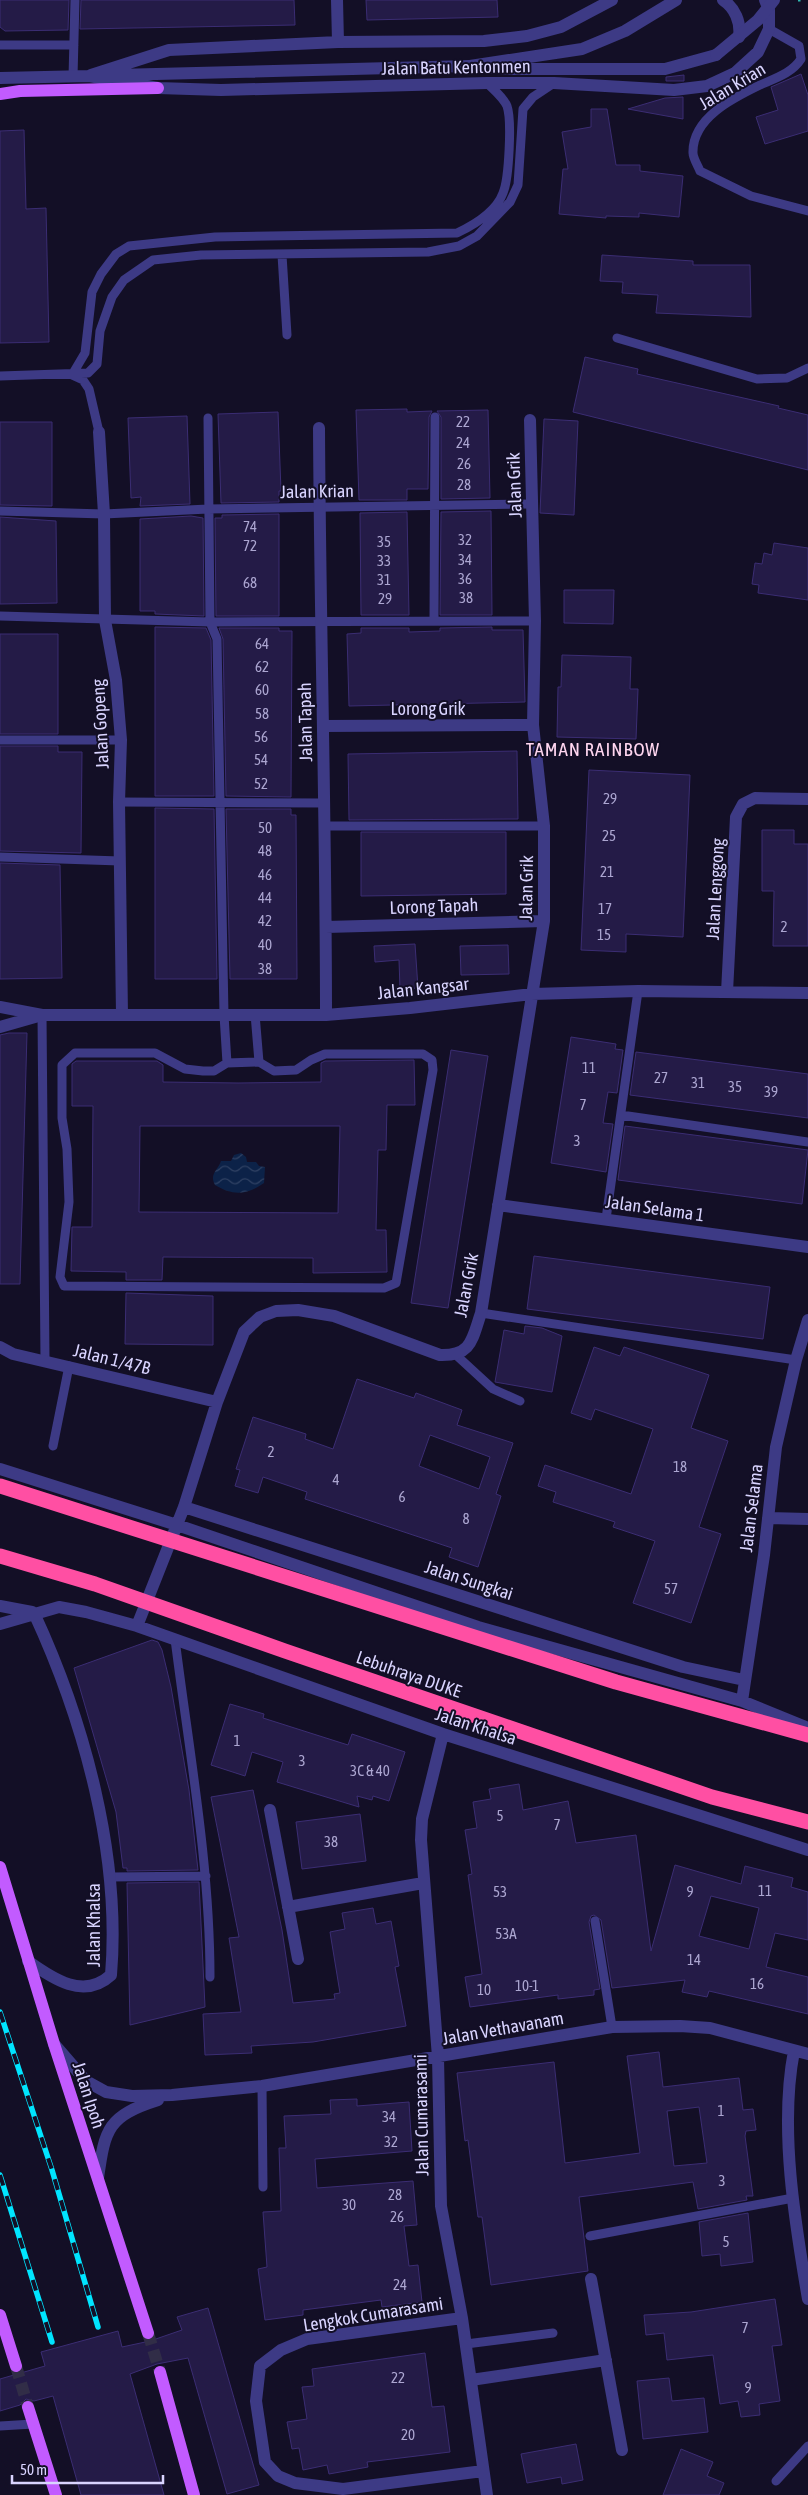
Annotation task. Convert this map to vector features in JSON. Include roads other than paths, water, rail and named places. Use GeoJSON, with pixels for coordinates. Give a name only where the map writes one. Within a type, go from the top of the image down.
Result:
{"type":"FeatureCollection","features":[{"type":"Feature","properties":{"kind":"highway"},"geometry":{"type":"LineString","coordinates":[[0,1486],[616,1682],[808,1735]]}},
{"type":"Feature","properties":{"kind":"highway","name":"Lebuhraya DUKE"},"geometry":{"type":"LineString","coordinates":[[0,1556],[95,1584],[712,1797],[808,1822]]}},
{"type":"Feature","properties":{"kind":"main road"},"geometry":{"type":"LineString","coordinates":[[0,94],[20,91],[158,88]]}},
{"type":"Feature","properties":{"kind":"main road","name":"Jalan Ipoh"},"geometry":{"type":"LineString","coordinates":[[0,1867],[54,2044],[148,2333]]}},
{"type":"Feature","properties":{"kind":"main road"},"geometry":{"type":"LineString","coordinates":[[0,2315],[16,2366]]}},
{"type":"Feature","properties":{"kind":"main road"},"geometry":{"type":"LineString","coordinates":[[160,2372],[194,2495]]}},
{"type":"Feature","properties":{"kind":"main road"},"geometry":{"type":"LineString","coordinates":[[28,2407],[56,2495]]}},
{"type":"Feature","properties":{"kind":"street"},"geometry":{"type":"LineString","coordinates":[[337,0],[338,42]]}},
{"type":"Feature","properties":{"kind":"street"},"geometry":{"type":"LineString","coordinates":[[470,66],[582,49],[625,31],[676,0]]}},
{"type":"Feature","properties":{"kind":"street"},"geometry":{"type":"LineString","coordinates":[[724,0],[732,6],[740,28],[739,37]]}},
{"type":"Feature","properties":{"kind":"street"},"geometry":{"type":"LineString","coordinates":[[765,0],[769,10],[769,28]]}},
{"type":"Feature","properties":{"kind":"street"},"geometry":{"type":"LineString","coordinates":[[89,76],[470,66],[514,69],[665,68],[716,55],[758,20],[774,0]]}},
{"type":"Feature","properties":{"kind":"street","name":"Jalan Batu Kentonmen"},"geometry":{"type":"LineString","coordinates":[[89,76],[169,50],[338,42],[484,41],[527,36],[561,26],[606,2]]}},
{"type":"Feature","properties":{"kind":"street","name":"Jalan Batu Kentonmen"},"geometry":{"type":"LineString","coordinates":[[0,78],[89,76],[158,88],[221,90],[554,83],[660,91],[707,86],[735,73],[758,52],[769,28]]}},
{"type":"Feature","properties":{"kind":"street","name":"Jalan Grik"},"geometry":{"type":"LineString","coordinates":[[460,1353],[471,1343],[481,1313],[544,921],[544,826],[532,725],[535,621],[530,420]]}},
{"type":"Feature","properties":{"kind":"street","name":"Jalan Tapah"},"geometry":{"type":"LineString","coordinates":[[319,428],[326,1015]]}},
{"type":"Feature","properties":{"kind":"street","name":"Jalan Gopeng"},"geometry":{"type":"LineString","coordinates":[[98,432],[104,514],[105,620],[116,680],[121,740],[119,802],[122,1015]]}},
{"type":"Feature","properties":{"kind":"street","name":"Lorong Grik"},"geometry":{"type":"LineString","coordinates":[[323,726],[532,725]]}},
{"type":"Feature","properties":{"kind":"street","name":"Jalan Lenggong"},"geometry":{"type":"LineString","coordinates":[[727,992],[736,817],[743,804],[755,798],[808,799]]}},
{"type":"Feature","properties":{"kind":"street","name":"Lorong Tapah"},"geometry":{"type":"LineString","coordinates":[[326,927],[544,921]]}},
{"type":"Feature","properties":{"kind":"street","name":"Jalan Kangsar"},"geometry":{"type":"LineString","coordinates":[[0,1007],[42,1015],[326,1015],[410,1008],[532,994],[638,992],[808,993]]}},
{"type":"Feature","properties":{"kind":"street","name":"Jalan Kangsar"},"geometry":{"type":"LineString","coordinates":[[0,1027],[42,1015]]}},
{"type":"Feature","properties":{"kind":"street","name":"Jalan Selama 1"},"geometry":{"type":"LineString","coordinates":[[498,1205],[808,1247]]}},
{"type":"Feature","properties":{"kind":"street"},"geometry":{"type":"LineString","coordinates":[[137,1626],[184,1507],[217,1402],[244,1332],[260,1317],[276,1311],[298,1310],[334,1316],[440,1355],[460,1353]]}},
{"type":"Feature","properties":{"kind":"street","name":"Jalan Selama"},"geometry":{"type":"LineString","coordinates":[[742,1702],[776,1447],[796,1360],[808,1320]]}},
{"type":"Feature","properties":{"kind":"street","name":"Jalan 1/47B"},"geometry":{"type":"LineString","coordinates":[[0,1347],[13,1354],[217,1402]]}},
{"type":"Feature","properties":{"kind":"street"},"geometry":{"type":"LineString","coordinates":[[0,1470],[176,1524],[478,1628],[742,1702],[808,1728]]}},
{"type":"Feature","properties":{"kind":"street","name":"Jalan Sungkai"},"geometry":{"type":"LineString","coordinates":[[184,1507],[683,1667],[744,1680]]}},
{"type":"Feature","properties":{"kind":"street"},"geometry":{"type":"LineString","coordinates":[[768,1518],[808,1519]]}},
{"type":"Feature","properties":{"kind":"street","name":"Jalan Khalsa"},"geometry":{"type":"LineString","coordinates":[[0,1606],[34,1612]]}},
{"type":"Feature","properties":{"kind":"street","name":"Jalan Khalsa"},"geometry":{"type":"LineString","coordinates":[[0,1624],[34,1612],[59,1607],[86,1612],[137,1626],[444,1734],[808,1850]]}},
{"type":"Feature","properties":{"kind":"street","name":"Jalan Khalsa"},"geometry":{"type":"LineString","coordinates":[[28,1961],[59,1982],[82,1986],[100,1985],[111,1975],[113,1952],[111,1877],[97,1795],[58,1664],[34,1612]]}},
{"type":"Feature","properties":{"kind":"street","name":"Jalan Cumarasami"},"geometry":{"type":"LineString","coordinates":[[444,1734],[422,1819],[421,1840],[438,2057],[441,2206],[462,2318],[487,2495]]}},
{"type":"Feature","properties":{"kind":"street"},"geometry":{"type":"LineString","coordinates":[[270,1810],[298,1959]]}},
{"type":"Feature","properties":{"kind":"street"},"geometry":{"type":"LineString","coordinates":[[288,1907],[423,1883]]}},
{"type":"Feature","properties":{"kind":"street","name":"Jalan Vethavanam"},"geometry":{"type":"LineString","coordinates":[[172,2096],[262,2086],[612,2027],[680,2026],[710,2028],[808,2054]]}},
{"type":"Feature","properties":{"kind":"street"},"geometry":{"type":"LineString","coordinates":[[54,2044],[86,2081],[106,2092],[132,2096],[172,2096]]}},
{"type":"Feature","properties":{"kind":"street"},"geometry":{"type":"LineString","coordinates":[[794,2051],[788,2098],[793,2198],[808,2299]]}},
{"type":"Feature","properties":{"kind":"street"},"geometry":{"type":"LineString","coordinates":[[98,2178],[103,2147],[110,2125],[130,2108],[172,2096]]}},
{"type":"Feature","properties":{"kind":"street"},"geometry":{"type":"LineString","coordinates":[[591,2279],[622,2450]]}},
{"type":"Feature","properties":{"kind":"street","name":"Lengkok Cumarasami"},"geometry":{"type":"LineString","coordinates":[[462,2318],[307,2339],[281,2350],[260,2366],[256,2401],[265,2462],[278,2476],[295,2483],[343,2488],[483,2471]]}},
{"type":"Feature","properties":{"kind":"street"},"geometry":{"type":"LineString","coordinates":[[471,2380],[606,2360]]}},
{"type":"Feature","properties":{"kind":"lane"},"geometry":{"type":"LineString","coordinates":[[73,77],[75,0]]}},
{"type":"Feature","properties":{"kind":"lane","name":"Jalan Krian"},"geometry":{"type":"LineString","coordinates":[[769,28],[799,46],[801,58],[795,69],[756,87],[714,113],[700,125],[692,153],[700,171],[751,196],[808,211]]}},
{"type":"Feature","properties":{"kind":"lane"},"geometry":{"type":"LineString","coordinates":[[0,45],[74,45]]}},
{"type":"Feature","properties":{"kind":"lane"},"geometry":{"type":"LineString","coordinates":[[72,374],[85,353],[92,292],[101,274],[116,254],[129,246],[215,237],[457,233],[473,226],[490,211],[503,194],[509,156],[508,108],[503,99],[487,83]]}},
{"type":"Feature","properties":{"kind":"lane"},"geometry":{"type":"LineString","coordinates":[[0,376],[88,373],[97,364],[100,331],[112,296],[124,280],[153,260],[201,254],[282,255],[428,252],[459,246],[477,236],[495,220],[510,202],[518,185],[524,109],[533,97],[554,83]]}},
{"type":"Feature","properties":{"kind":"lane"},"geometry":{"type":"LineString","coordinates":[[282,255],[287,335]]}},
{"type":"Feature","properties":{"kind":"lane"},"geometry":{"type":"LineString","coordinates":[[616,338],[757,380],[786,378],[808,368]]}},
{"type":"Feature","properties":{"kind":"lane"},"geometry":{"type":"LineString","coordinates":[[72,374],[83,380],[89,389],[98,432]]}},
{"type":"Feature","properties":{"kind":"lane"},"geometry":{"type":"LineString","coordinates":[[434,620],[435,417]]}},
{"type":"Feature","properties":{"kind":"lane"},"geometry":{"type":"LineString","coordinates":[[208,418],[210,622],[217,639],[224,1016],[227,1063]]}},
{"type":"Feature","properties":{"kind":"lane","name":"Jalan Krian"},"geometry":{"type":"LineString","coordinates":[[0,511],[104,514],[208,509],[436,507],[531,504]]}},
{"type":"Feature","properties":{"kind":"lane"},"geometry":{"type":"LineString","coordinates":[[0,616],[210,622],[535,621]]}},
{"type":"Feature","properties":{"kind":"lane"},"geometry":{"type":"LineString","coordinates":[[0,740],[121,740]]}},
{"type":"Feature","properties":{"kind":"lane"},"geometry":{"type":"LineString","coordinates":[[119,802],[324,803]]}},
{"type":"Feature","properties":{"kind":"lane"},"geometry":{"type":"LineString","coordinates":[[325,826],[544,826]]}},
{"type":"Feature","properties":{"kind":"lane"},"geometry":{"type":"LineString","coordinates":[[0,857],[120,861]]}},
{"type":"Feature","properties":{"kind":"lane"},"geometry":{"type":"LineString","coordinates":[[606,1219],[638,992]]}},
{"type":"Feature","properties":{"kind":"lane"},"geometry":{"type":"LineString","coordinates":[[255,1014],[259,1062]]}},
{"type":"Feature","properties":{"kind":"lane"},"geometry":{"type":"LineString","coordinates":[[42,1015],[45,1360]]}},
{"type":"Feature","properties":{"kind":"lane"},"geometry":{"type":"LineString","coordinates":[[75,1053],[155,1053],[185,1069],[203,1072],[214,1071],[227,1063],[259,1062],[274,1071],[296,1070],[310,1060],[325,1054],[423,1054],[432,1060],[433,1070],[396,1283],[384,1288],[64,1286],[60,1277],[69,1202],[67,1149],[62,1118],[62,1066],[66,1059],[75,1053]]}},
{"type":"Feature","properties":{"kind":"lane"},"geometry":{"type":"LineString","coordinates":[[621,1115],[808,1142]]}},
{"type":"Feature","properties":{"kind":"lane"},"geometry":{"type":"LineString","coordinates":[[481,1313],[796,1360]]}},
{"type":"Feature","properties":{"kind":"lane"},"geometry":{"type":"LineString","coordinates":[[460,1353],[493,1389],[520,1401]]}},
{"type":"Feature","properties":{"kind":"lane"},"geometry":{"type":"LineString","coordinates":[[54,1446],[69,1366]]}},
{"type":"Feature","properties":{"kind":"lane"},"geometry":{"type":"LineString","coordinates":[[175,1639],[206,1876],[210,1919],[210,1976]]}},
{"type":"Feature","properties":{"kind":"lane"},"geometry":{"type":"LineString","coordinates":[[111,1877],[206,1876]]}},
{"type":"Feature","properties":{"kind":"lane"},"geometry":{"type":"LineString","coordinates":[[595,1921],[612,2027]]}},
{"type":"Feature","properties":{"kind":"lane"},"geometry":{"type":"LineString","coordinates":[[262,2086],[263,2187]]}},
{"type":"Feature","properties":{"kind":"lane"},"geometry":{"type":"LineString","coordinates":[[590,2236],[793,2198]]}},
{"type":"Feature","properties":{"kind":"lane"},"geometry":{"type":"LineString","coordinates":[[466,2344],[553,2332]]}},
{"type":"Feature","properties":{"kind":"lane"},"geometry":{"type":"LineString","coordinates":[[0,2426],[33,2424]]}},
{"type":"Feature","properties":{"kind":"lane"},"geometry":{"type":"LineString","coordinates":[[776,2481],[808,2446]]}},
{"type":"Feature","properties":{"kind":"water"},"geometry":{"type":"Polygon","coordinates":[[[241,1153],[246,1157],[247,1162],[256,1162],[259,1166],[265,1167],[264,1183],[252,1190],[240,1193],[228,1191],[215,1185],[213,1175],[221,1161],[231,1161],[234,1155],[241,1153]]]}},
{"type":"Feature","properties":{"kind":"tunnel"},"geometry":{"type":"LineString","coordinates":[[148,2333],[160,2372]]}},
{"type":"Feature","properties":{"kind":"tunnel"},"geometry":{"type":"LineString","coordinates":[[16,2366],[28,2407]]}},
{"type":"Feature","properties":{"kind":"railway"},"geometry":{"type":"LineString","coordinates":[[0,2012],[52,2170],[98,2327]]}},
{"type":"Feature","properties":{"kind":"railway"},"geometry":{"type":"LineString","coordinates":[[0,2175],[52,2342]]}},
{"type":"Feature","properties":{"kind":"district","name":"TAMAN RAINBOW"},"geometry":{"type":"Point","coordinates":[593,749]}}]}
